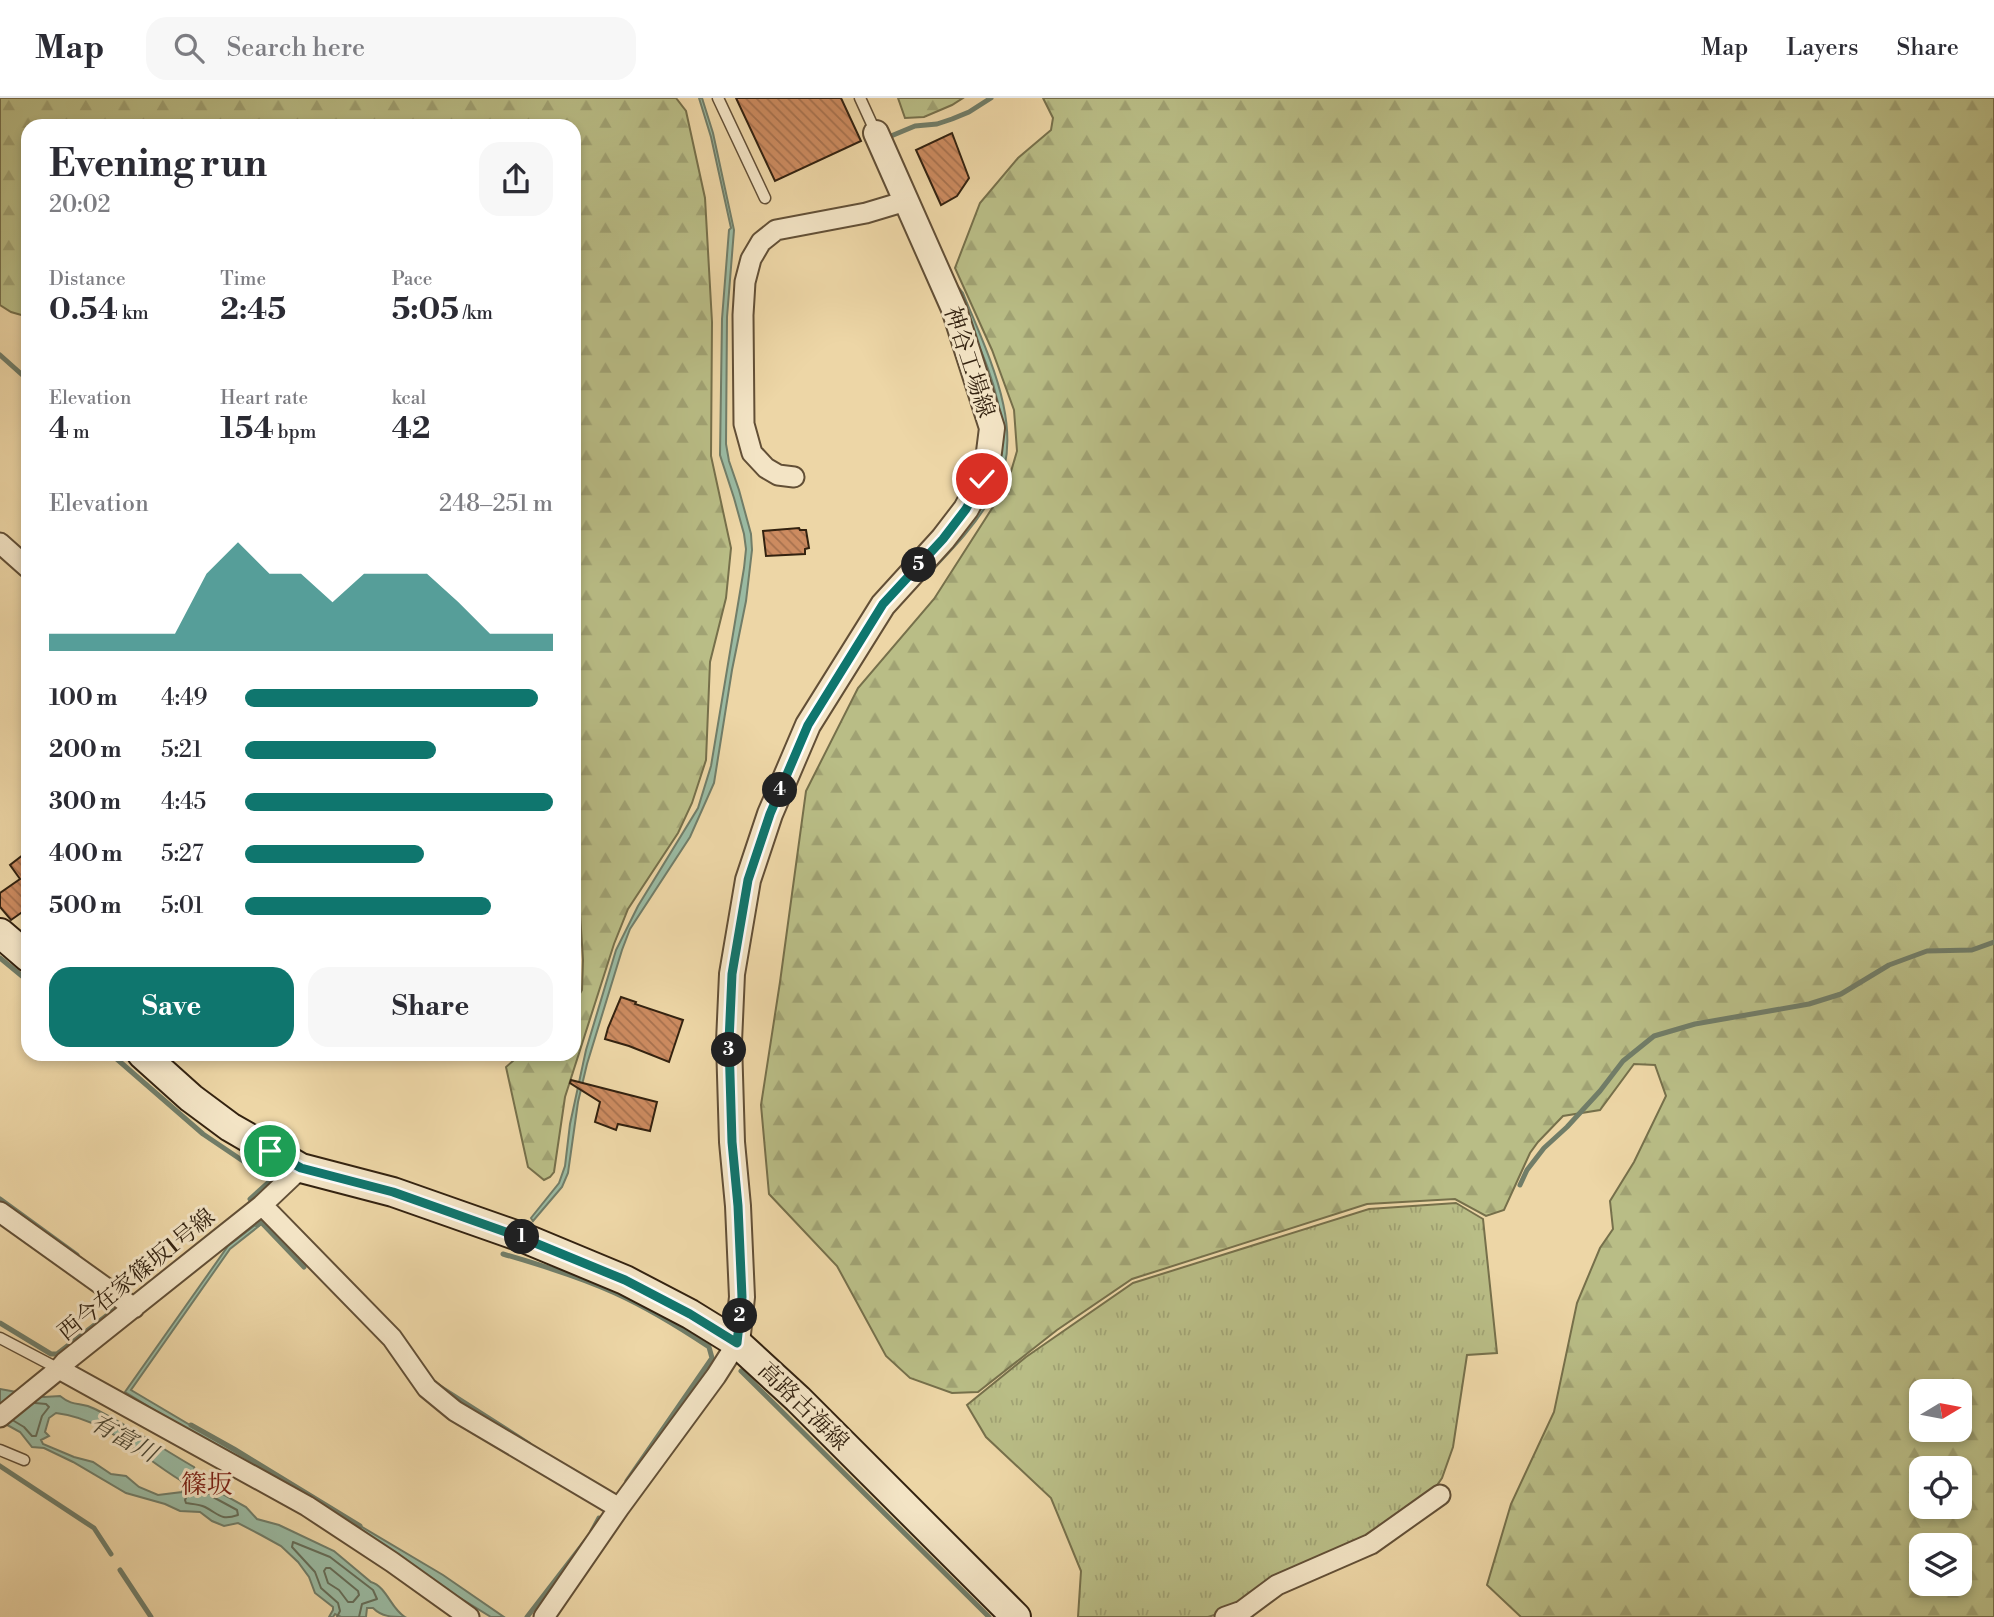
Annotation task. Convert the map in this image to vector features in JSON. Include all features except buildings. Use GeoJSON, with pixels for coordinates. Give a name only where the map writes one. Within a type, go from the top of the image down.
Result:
{"type":"FeatureCollection","features":[{"type":"Feature","properties":{"kind":"main road"},"geometry":{"type":"LineString","coordinates":[[0,933],[21,951]]}},
{"type":"Feature","properties":{"kind":"main road","name":"高路古海線"},"geometry":{"type":"LineString","coordinates":[[150,1061],[191,1098],[230,1127],[301,1168],[393,1192],[523,1238],[625,1280],[690,1314],[737,1343],[798,1399],[1016,1617]]}},
{"type":"Feature","properties":{"kind":"street","name":"神谷工場線"},"geometry":{"type":"LineString","coordinates":[[737,1343],[742,1297],[729,1042],[732,974],[748,880],[770,814],[808,725],[883,604],[943,539],[966,509],[982,479],[992,428],[954,309],[876,133]]}},
{"type":"Feature","properties":{"kind":"street"},"geometry":{"type":"LineString","coordinates":[[793,477],[778,475],[766,468],[752,453],[744,424],[743,315],[745,282],[751,259],[761,242],[776,230],[866,213],[906,201]]}},
{"type":"Feature","properties":{"kind":"street"},"geometry":{"type":"LineString","coordinates":[[0,543],[21,562]]}},
{"type":"Feature","properties":{"kind":"street","name":"西今在家篠坂1号線"},"geometry":{"type":"LineString","coordinates":[[0,1417],[261,1205],[301,1168]]}},
{"type":"Feature","properties":{"kind":"street"},"geometry":{"type":"LineString","coordinates":[[261,1205],[392,1338],[427,1388],[455,1410],[619,1508]]}},
{"type":"Feature","properties":{"kind":"street"},"geometry":{"type":"LineString","coordinates":[[0,1212],[134,1308]]}},
{"type":"Feature","properties":{"kind":"street"},"geometry":{"type":"LineString","coordinates":[[544,1617],[737,1343]]}},
{"type":"Feature","properties":{"kind":"street"},"geometry":{"type":"LineString","coordinates":[[52,1375],[307,1506],[469,1617]]}},
{"type":"Feature","properties":{"kind":"street"},"geometry":{"type":"LineString","coordinates":[[1225,1617],[1242,1611],[1277,1585],[1371,1544],[1440,1495]]}},
{"type":"Feature","properties":{"kind":"lane"},"geometry":{"type":"LineString","coordinates":[[718,98],[765,198]]}},
{"type":"Feature","properties":{"kind":"lane"},"geometry":{"type":"LineString","coordinates":[[860,98],[876,133]]}},
{"type":"Feature","properties":{"kind":"lane"},"geometry":{"type":"LineString","coordinates":[[0,1338],[52,1375]]}},
{"type":"Feature","properties":{"kind":"lane"},"geometry":{"type":"LineString","coordinates":[[0,1450],[24,1460]]}},
{"type":"Feature","properties":{"kind":"green space"},"geometry":{"type":"Polygon","coordinates":[[[0,98],[676,98],[686,111],[705,198],[712,322],[711,456],[731,548],[726,598],[710,662],[706,760],[692,803],[678,833],[628,909],[581,1047],[581,119],[21,119],[21,315],[0,305],[0,98]]]}},
{"type":"Feature","properties":{"kind":"green space"},"geometry":{"type":"Polygon","coordinates":[[[898,98],[963,98],[924,117],[905,118],[898,98]]]}},
{"type":"Feature","properties":{"kind":"green space"},"geometry":{"type":"Polygon","coordinates":[[[1043,98],[1994,98],[1994,1617],[1521,1617],[1487,1585],[1511,1504],[1554,1412],[1577,1303],[1600,1248],[1613,1229],[1610,1201],[1634,1162],[1666,1096],[1655,1065],[1634,1064],[1600,1110],[1563,1116],[1530,1153],[1504,1210],[1486,1216],[1455,1199],[1367,1204],[1132,1279],[1057,1330],[978,1392],[952,1393],[910,1378],[886,1356],[837,1266],[769,1194],[761,1105],[806,791],[858,688],[934,599],[1007,485],[1017,451],[1014,410],[992,350],[955,268],[980,203],[1018,158],[1051,130],[1053,118],[1043,98]]]}},
{"type":"Feature","properties":{"kind":"green space"},"geometry":{"type":"Polygon","coordinates":[[[513,1061],[577,1061],[565,1097],[554,1172],[544,1180],[528,1167],[506,1067],[513,1061]]]}},
{"type":"Feature","properties":{"kind":"green space"},"geometry":{"type":"Polygon","coordinates":[[[1456,1203],[1483,1219],[1497,1353],[1467,1355],[1453,1447],[1442,1478],[1433,1491],[1409,1515],[1240,1607],[1208,1617],[1078,1617],[1081,1571],[1051,1498],[986,1437],[967,1405],[1026,1357],[1133,1283],[1369,1209],[1456,1203]]]}},
{"type":"Feature","properties":{"kind":"water"},"geometry":{"type":"Polygon","coordinates":[[[699,98],[702,98],[713,133],[734,230],[727,317],[726,444],[751,534],[752,550],[746,601],[714,783],[690,837],[630,929],[587,1064],[578,1102],[568,1173],[562,1187],[533,1221],[531,1218],[559,1183],[565,1166],[570,1124],[586,1050],[616,950],[638,906],[698,808],[711,766],[744,568],[744,534],[720,455],[722,319],[731,228],[711,137],[699,98]]]}},
{"type":"Feature","properties":{"kind":"water"},"geometry":{"type":"Polygon","coordinates":[[[948,265],[963,293],[992,364],[1000,390],[1007,441],[1005,466],[982,513],[926,577],[922,575],[993,484],[1002,444],[994,388],[944,267],[948,265]]]}},
{"type":"Feature","properties":{"kind":"water"},"geometry":{"type":"Polygon","coordinates":[[[262,1220],[264,1222],[230,1249],[131,1390],[443,1575],[504,1617],[491,1617],[125,1392],[228,1246],[262,1220]]]}},
{"type":"Feature","properties":{"kind":"water","name":"有富川"},"geometry":{"type":"Polygon","coordinates":[[[0,1389],[44,1397],[60,1396],[70,1402],[95,1409],[194,1467],[197,1475],[217,1491],[246,1507],[257,1519],[279,1525],[334,1551],[381,1588],[405,1617],[388,1616],[373,1608],[367,1608],[366,1617],[341,1617],[335,1614],[329,1617],[333,1607],[315,1593],[309,1577],[281,1546],[238,1523],[224,1526],[200,1512],[180,1511],[126,1493],[73,1462],[44,1448],[32,1447],[20,1432],[0,1421],[0,1389]],[[56,1413],[49,1418],[45,1432],[49,1436],[41,1440],[43,1444],[93,1462],[111,1474],[126,1476],[139,1487],[158,1495],[182,1492],[184,1485],[180,1480],[121,1439],[91,1422],[56,1413]]]}},
{"type":"Feature","properties":{"kind":"waterway"},"geometry":{"type":"LineString","coordinates":[[891,136],[915,126],[937,124],[952,119],[991,98]]}},
{"type":"Feature","properties":{"kind":"waterway"},"geometry":{"type":"LineString","coordinates":[[0,355],[21,374]]}},
{"type":"Feature","properties":{"kind":"waterway"},"geometry":{"type":"LineString","coordinates":[[1520,1185],[1527,1170],[1544,1148],[1600,1091],[1623,1061],[1654,1036],[1695,1024],[1809,1004],[1841,994],[1889,965],[1927,951],[1972,950],[1994,942]]}},
{"type":"Feature","properties":{"kind":"waterway"},"geometry":{"type":"LineString","coordinates":[[0,958],[21,975]]}},
{"type":"Feature","properties":{"kind":"waterway"},"geometry":{"type":"LineString","coordinates":[[119,1061],[203,1134],[271,1180],[250,1199]]}},
{"type":"Feature","properties":{"kind":"waterway"},"geometry":{"type":"LineString","coordinates":[[0,1199],[77,1255]]}},
{"type":"Feature","properties":{"kind":"waterway"},"geometry":{"type":"LineString","coordinates":[[257,1225],[261,1222],[304,1267]]}},
{"type":"Feature","properties":{"kind":"waterway"},"geometry":{"type":"LineString","coordinates":[[503,1254],[615,1293],[663,1318],[709,1347],[712,1358],[627,1481]]}},
{"type":"Feature","properties":{"kind":"waterway"},"geometry":{"type":"LineString","coordinates":[[0,1323],[51,1354],[57,1354],[114,1310]]}},
{"type":"Feature","properties":{"kind":"waterway"},"geometry":{"type":"LineString","coordinates":[[741,1371],[989,1617]]}},
{"type":"Feature","properties":{"kind":"waterway"},"geometry":{"type":"LineString","coordinates":[[437,1385],[529,1444]]}},
{"type":"Feature","properties":{"kind":"waterway"},"geometry":{"type":"LineString","coordinates":[[191,1425],[360,1526]]}},
{"type":"Feature","properties":{"kind":"waterway"},"geometry":{"type":"LineString","coordinates":[[0,1466],[94,1528],[111,1554]]}},
{"type":"Feature","properties":{"kind":"waterway"},"geometry":{"type":"LineString","coordinates":[[592,1531],[599,1518]]}},
{"type":"Feature","properties":{"kind":"waterway"},"geometry":{"type":"LineString","coordinates":[[527,1617],[587,1539]]}},
{"type":"Feature","properties":{"kind":"waterway"},"geometry":{"type":"LineString","coordinates":[[120,1570],[151,1617]]}},
{"type":"Feature","properties":{"kind":"district","name":"篠坂"},"geometry":{"type":"Point","coordinates":[207,1484]}},
{"type":"Feature","properties":{"kind":"route"},"geometry":{"type":"LineString","coordinates":[[270,1151],[301,1168],[393,1192],[523,1238],[625,1280],[690,1314],[737,1343],[742,1297],[729,1042],[732,974],[748,880],[770,814],[808,725],[883,604],[943,539],[966,509],[982,479]]}}]}
